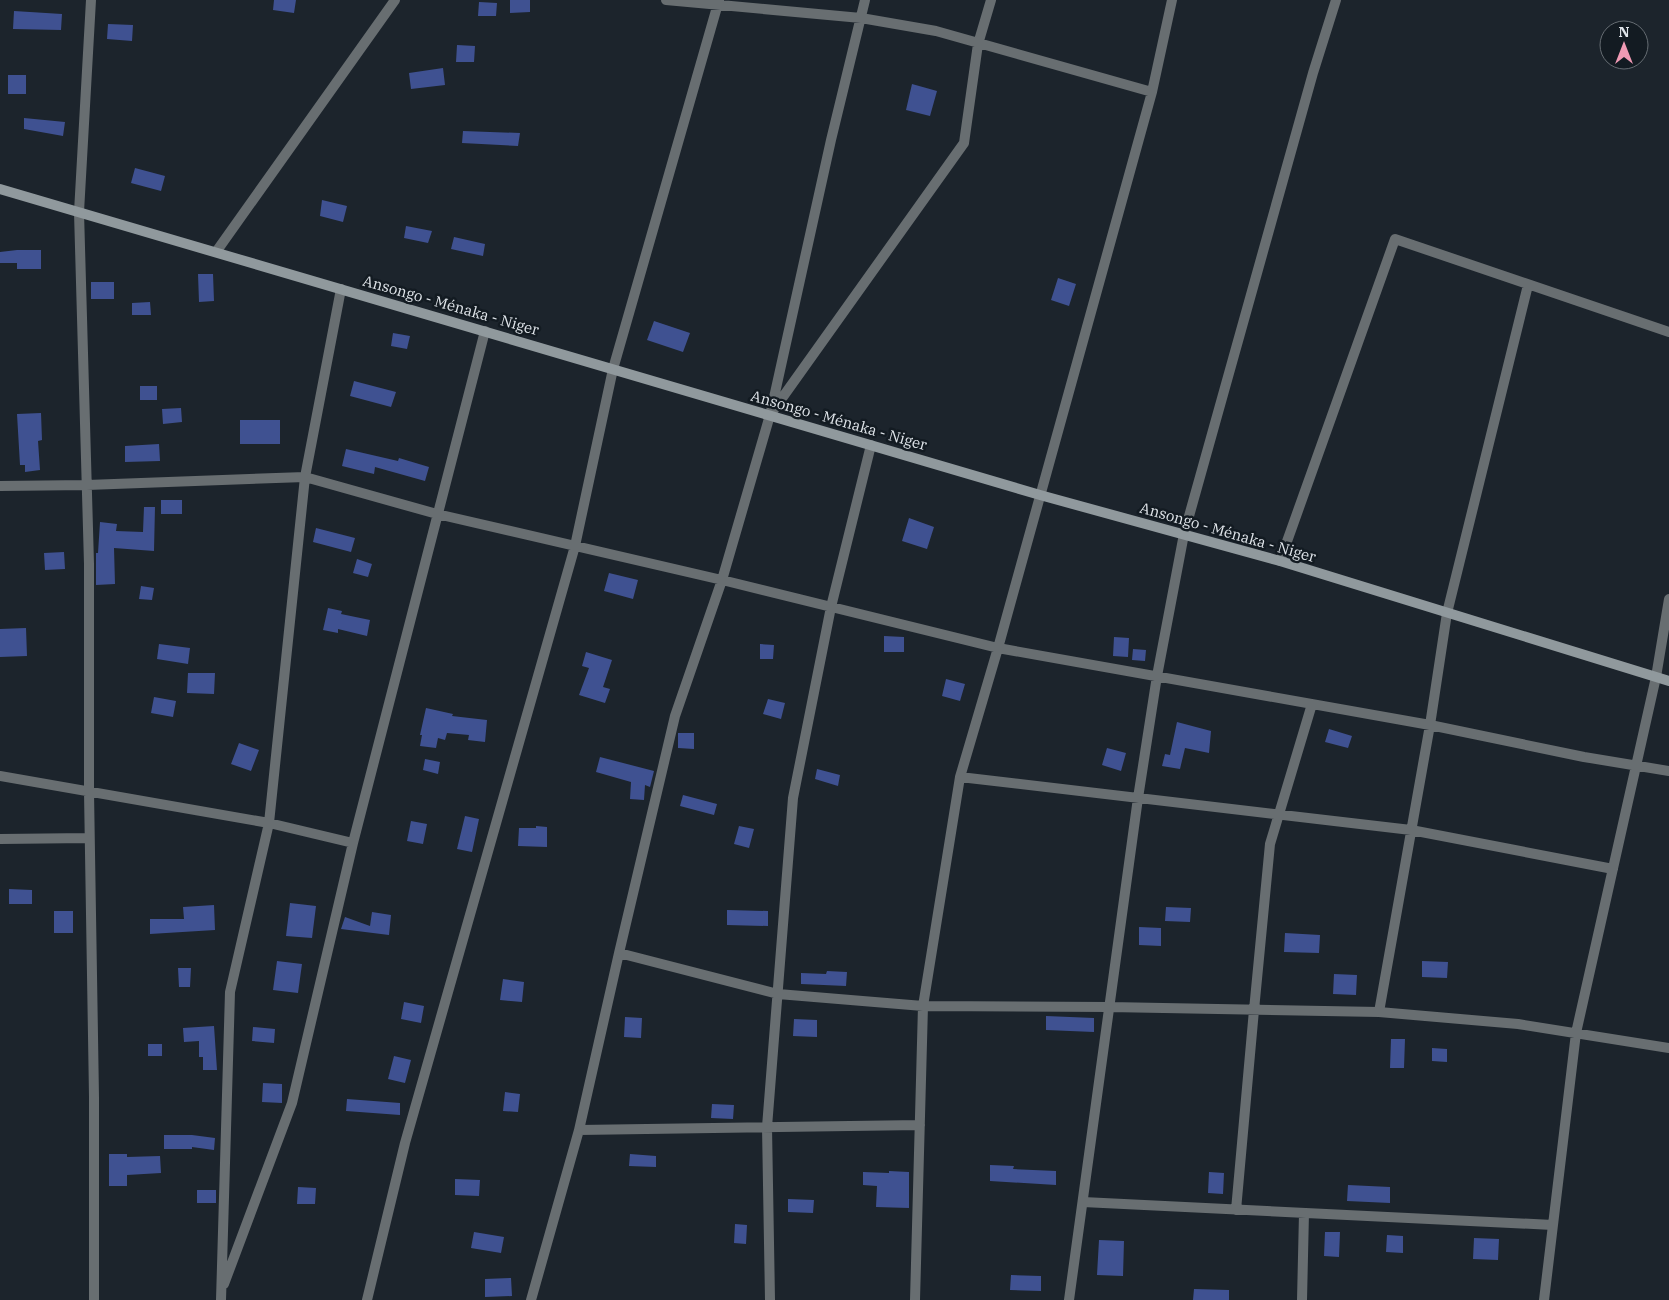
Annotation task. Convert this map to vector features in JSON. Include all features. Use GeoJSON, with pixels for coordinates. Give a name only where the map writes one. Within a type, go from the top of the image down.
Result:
{"type":"FeatureCollection","features":[{"type":"Feature","properties":{"kind":"main road","name":"Ansongo - Ménaka - Niger"},"geometry":{"type":"LineString","coordinates":[[0,189],[1040,495],[1280,561],[1669,681]]}},
{"type":"Feature","properties":{"kind":"street"},"geometry":{"type":"LineString","coordinates":[[91,0],[79,212],[89,564],[88,792],[94,1097],[94,1300]]}},
{"type":"Feature","properties":{"kind":"street"},"geometry":{"type":"LineString","coordinates":[[216,252],[394,0]]}},
{"type":"Feature","properties":{"kind":"street"},"geometry":{"type":"LineString","coordinates":[[666,0],[718,3],[861,18],[936,31],[1152,92]]}},
{"type":"Feature","properties":{"kind":"street"},"geometry":{"type":"LineString","coordinates":[[532,1300],[579,1130],[675,716],[722,580],[770,415],[831,140],[865,0]]}},
{"type":"Feature","properties":{"kind":"street"},"geometry":{"type":"LineString","coordinates":[[770,415],[964,143],[978,44],[991,0]]}},
{"type":"Feature","properties":{"kind":"street"},"geometry":{"type":"LineString","coordinates":[[916,1300],[923,1006],[960,777],[998,648],[1152,92],[1172,0]]}},
{"type":"Feature","properties":{"kind":"street"},"geometry":{"type":"LineString","coordinates":[[1069,1300],[1138,798],[1157,676],[1184,534],[1310,83],[1336,0]]}},
{"type":"Feature","properties":{"kind":"street"},"geometry":{"type":"LineString","coordinates":[[367,1300],[405,1143],[575,546],[613,369],[718,3]]}},
{"type":"Feature","properties":{"kind":"street"},"geometry":{"type":"LineString","coordinates":[[1280,561],[1395,240],[1669,332]]}},
{"type":"Feature","properties":{"kind":"street"},"geometry":{"type":"LineString","coordinates":[[1379,1012],[1430,725],[1447,613],[1528,285]]}},
{"type":"Feature","properties":{"kind":"street"},"geometry":{"type":"LineString","coordinates":[[221,1296],[230,992],[269,822],[305,477],[342,289]]}},
{"type":"Feature","properties":{"kind":"street"},"geometry":{"type":"LineString","coordinates":[[221,1296],[292,1103],[353,843],[485,331]]}},
{"type":"Feature","properties":{"kind":"street"},"geometry":{"type":"LineString","coordinates":[[770,1300],[767,1127],[792,798],[831,607],[871,445]]}},
{"type":"Feature","properties":{"kind":"street"},"geometry":{"type":"LineString","coordinates":[[0,486],[87,485],[305,477],[437,514],[722,580],[998,648],[1430,725],[1584,757],[1669,771]]}},
{"type":"Feature","properties":{"kind":"street"},"geometry":{"type":"LineString","coordinates":[[1544,1300],[1576,1033],[1637,766],[1656,677],[1669,599]]}},
{"type":"Feature","properties":{"kind":"street"},"geometry":{"type":"LineString","coordinates":[[1236,1210],[1270,844],[1312,704]]}},
{"type":"Feature","properties":{"kind":"street"},"geometry":{"type":"LineString","coordinates":[[0,776],[269,822],[353,843]]}},
{"type":"Feature","properties":{"kind":"street"},"geometry":{"type":"LineString","coordinates":[[960,777],[1411,830],[1613,869]]}},
{"type":"Feature","properties":{"kind":"street"},"geometry":{"type":"LineString","coordinates":[[0,839],[89,838]]}},
{"type":"Feature","properties":{"kind":"street"},"geometry":{"type":"LineString","coordinates":[[619,953],[778,994],[923,1006],[1379,1012],[1518,1024],[1669,1048]]}},
{"type":"Feature","properties":{"kind":"street"},"geometry":{"type":"LineString","coordinates":[[579,1130],[920,1125]]}},
{"type":"Feature","properties":{"kind":"street"},"geometry":{"type":"LineString","coordinates":[[1083,1202],[1553,1225]]}},
{"type":"Feature","properties":{"kind":"street"},"geometry":{"type":"LineString","coordinates":[[1302,1300],[1304,1213]]}},
{"type":"Feature","properties":{"kind":"building"},"geometry":{"type":"Polygon","coordinates":[[[274,0],[296,0],[294,13],[273,10],[274,0]]]}},
{"type":"Feature","properties":{"kind":"building"},"geometry":{"type":"Polygon","coordinates":[[[510,0],[530,0],[530,12],[510,13],[510,0]]]}},
{"type":"Feature","properties":{"kind":"building"},"geometry":{"type":"Polygon","coordinates":[[[479,2],[497,3],[496,16],[478,16],[479,2]]]}},
{"type":"Feature","properties":{"kind":"building"},"geometry":{"type":"Polygon","coordinates":[[[14,11],[62,14],[61,30],[13,29],[14,11]]]}},
{"type":"Feature","properties":{"kind":"building"},"geometry":{"type":"Polygon","coordinates":[[[108,24],[133,25],[132,41],[107,39],[108,24]]]}},
{"type":"Feature","properties":{"kind":"building"},"geometry":{"type":"Polygon","coordinates":[[[457,45],[475,46],[474,62],[456,62],[457,45]]]}},
{"type":"Feature","properties":{"kind":"building"},"geometry":{"type":"Polygon","coordinates":[[[443,68],[445,85],[411,89],[409,73],[443,68]]]}},
{"type":"Feature","properties":{"kind":"building"},"geometry":{"type":"Polygon","coordinates":[[[8,75],[26,75],[26,94],[8,94],[8,75]]]}},
{"type":"Feature","properties":{"kind":"building"},"geometry":{"type":"Polygon","coordinates":[[[912,84],[937,91],[930,116],[906,110],[912,84]]]}},
{"type":"Feature","properties":{"kind":"building"},"geometry":{"type":"Polygon","coordinates":[[[24,118],[65,122],[63,136],[24,129],[24,118]]]}},
{"type":"Feature","properties":{"kind":"building"},"geometry":{"type":"Polygon","coordinates":[[[463,131],[520,133],[518,146],[462,143],[463,131]]]}},
{"type":"Feature","properties":{"kind":"building"},"geometry":{"type":"Polygon","coordinates":[[[135,168],[165,176],[161,191],[131,183],[135,168]]]}},
{"type":"Feature","properties":{"kind":"building"},"geometry":{"type":"Polygon","coordinates":[[[322,200],[347,206],[343,222],[320,216],[322,200]]]}},
{"type":"Feature","properties":{"kind":"building"},"geometry":{"type":"Polygon","coordinates":[[[406,226],[432,231],[428,243],[404,238],[406,226]]]}},
{"type":"Feature","properties":{"kind":"building"},"geometry":{"type":"Polygon","coordinates":[[[454,237],[485,244],[483,256],[451,249],[454,237]]]}},
{"type":"Feature","properties":{"kind":"building"},"geometry":{"type":"Polygon","coordinates":[[[41,250],[41,269],[17,269],[17,263],[0,263],[0,252],[41,250]]]}},
{"type":"Feature","properties":{"kind":"building"},"geometry":{"type":"Polygon","coordinates":[[[198,274],[213,274],[214,301],[199,302],[198,274]]]}},
{"type":"Feature","properties":{"kind":"building"},"geometry":{"type":"Polygon","coordinates":[[[1058,278],[1076,284],[1069,306],[1051,300],[1058,278]]]}},
{"type":"Feature","properties":{"kind":"building"},"geometry":{"type":"Polygon","coordinates":[[[91,282],[114,282],[114,299],[91,299],[91,282]]]}},
{"type":"Feature","properties":{"kind":"building"},"geometry":{"type":"Polygon","coordinates":[[[150,302],[151,315],[132,315],[132,303],[150,302]]]}},
{"type":"Feature","properties":{"kind":"building"},"geometry":{"type":"Polygon","coordinates":[[[654,321],[690,333],[683,352],[647,340],[654,321]]]}},
{"type":"Feature","properties":{"kind":"building"},"geometry":{"type":"Polygon","coordinates":[[[393,333],[410,336],[407,349],[391,346],[393,333]]]}},
{"type":"Feature","properties":{"kind":"building"},"geometry":{"type":"Polygon","coordinates":[[[354,381],[396,392],[391,407],[350,396],[354,381]]]}},
{"type":"Feature","properties":{"kind":"building"},"geometry":{"type":"Polygon","coordinates":[[[140,386],[157,386],[157,400],[140,400],[140,386]]]}},
{"type":"Feature","properties":{"kind":"building"},"geometry":{"type":"Polygon","coordinates":[[[181,408],[182,422],[163,424],[162,409],[181,408]]]}},
{"type":"Feature","properties":{"kind":"building"},"geometry":{"type":"Polygon","coordinates":[[[41,413],[42,440],[38,441],[40,470],[25,472],[25,465],[20,465],[17,414],[41,413]]]}},
{"type":"Feature","properties":{"kind":"building"},"geometry":{"type":"Polygon","coordinates":[[[240,420],[280,420],[280,444],[240,444],[240,420]]]}},
{"type":"Feature","properties":{"kind":"building"},"geometry":{"type":"Polygon","coordinates":[[[159,444],[160,461],[125,462],[125,446],[159,444]]]}},
{"type":"Feature","properties":{"kind":"building"},"geometry":{"type":"Polygon","coordinates":[[[346,449],[398,461],[399,458],[429,467],[425,481],[375,467],[374,474],[342,466],[346,449]]]}},
{"type":"Feature","properties":{"kind":"building"},"geometry":{"type":"Polygon","coordinates":[[[161,500],[182,500],[182,514],[161,514],[161,500]]]}},
{"type":"Feature","properties":{"kind":"building"},"geometry":{"type":"Polygon","coordinates":[[[144,507],[155,507],[154,551],[114,548],[115,584],[96,585],[96,553],[98,553],[100,522],[117,524],[116,531],[143,532],[144,507]]]}},
{"type":"Feature","properties":{"kind":"building"},"geometry":{"type":"Polygon","coordinates":[[[909,518],[934,527],[927,549],[902,541],[909,518]]]}},
{"type":"Feature","properties":{"kind":"building"},"geometry":{"type":"Polygon","coordinates":[[[316,528],[355,538],[351,552],[313,542],[316,528]]]}},
{"type":"Feature","properties":{"kind":"building"},"geometry":{"type":"Polygon","coordinates":[[[64,552],[65,569],[45,570],[44,553],[64,552]]]}},
{"type":"Feature","properties":{"kind":"building"},"geometry":{"type":"Polygon","coordinates":[[[357,559],[372,564],[368,577],[353,573],[357,559]]]}},
{"type":"Feature","properties":{"kind":"building"},"geometry":{"type":"Polygon","coordinates":[[[609,573],[638,580],[633,599],[604,591],[609,573]]]}},
{"type":"Feature","properties":{"kind":"building"},"geometry":{"type":"Polygon","coordinates":[[[141,586],[154,588],[152,600],[139,599],[141,586]]]}},
{"type":"Feature","properties":{"kind":"building"},"geometry":{"type":"Polygon","coordinates":[[[328,608],[342,611],[341,614],[370,620],[367,636],[338,629],[338,633],[323,630],[328,608]]]}},
{"type":"Feature","properties":{"kind":"building"},"geometry":{"type":"Polygon","coordinates":[[[26,628],[27,656],[0,657],[0,629],[26,628]]]}},
{"type":"Feature","properties":{"kind":"building"},"geometry":{"type":"Polygon","coordinates":[[[884,636],[904,637],[904,652],[884,652],[884,636]]]}},
{"type":"Feature","properties":{"kind":"building"},"geometry":{"type":"Polygon","coordinates":[[[1114,637],[1129,638],[1128,657],[1113,656],[1114,637]]]}},
{"type":"Feature","properties":{"kind":"building"},"geometry":{"type":"Polygon","coordinates":[[[159,644],[190,648],[188,664],[157,659],[159,644]]]}},
{"type":"Feature","properties":{"kind":"building"},"geometry":{"type":"Polygon","coordinates":[[[760,644],[774,645],[773,659],[760,659],[760,644]]]}},
{"type":"Feature","properties":{"kind":"building"},"geometry":{"type":"Polygon","coordinates":[[[1133,649],[1146,650],[1145,661],[1132,660],[1133,649]]]}},
{"type":"Feature","properties":{"kind":"building"},"geometry":{"type":"Polygon","coordinates":[[[586,652],[612,660],[603,687],[610,689],[605,703],[579,695],[589,668],[582,666],[586,652]]]}},
{"type":"Feature","properties":{"kind":"building"},"geometry":{"type":"Polygon","coordinates":[[[188,673],[215,673],[214,694],[187,693],[188,673]]]}},
{"type":"Feature","properties":{"kind":"building"},"geometry":{"type":"Polygon","coordinates":[[[946,679],[965,684],[960,701],[942,696],[946,679]]]}},
{"type":"Feature","properties":{"kind":"building"},"geometry":{"type":"Polygon","coordinates":[[[154,697],[176,701],[173,717],[151,713],[154,697]]]}},
{"type":"Feature","properties":{"kind":"building"},"geometry":{"type":"Polygon","coordinates":[[[768,699],[785,703],[781,719],[763,714],[768,699]]]}},
{"type":"Feature","properties":{"kind":"building"},"geometry":{"type":"Polygon","coordinates":[[[426,708],[453,714],[452,716],[487,720],[485,742],[468,740],[469,735],[447,733],[445,740],[438,738],[436,748],[420,746],[422,735],[420,735],[426,708]]]}},
{"type":"Feature","properties":{"kind":"building"},"geometry":{"type":"Polygon","coordinates":[[[1177,722],[1211,731],[1209,753],[1185,748],[1180,769],[1162,766],[1165,754],[1170,755],[1177,722]]]}},
{"type":"Feature","properties":{"kind":"building"},"geometry":{"type":"Polygon","coordinates":[[[1329,729],[1352,736],[1348,748],[1325,742],[1329,729]]]}},
{"type":"Feature","properties":{"kind":"building"},"geometry":{"type":"Polygon","coordinates":[[[678,733],[694,733],[694,749],[678,748],[678,733]]]}},
{"type":"Feature","properties":{"kind":"building"},"geometry":{"type":"Polygon","coordinates":[[[239,743],[259,750],[251,771],[231,764],[239,743]]]}},
{"type":"Feature","properties":{"kind":"building"},"geometry":{"type":"Polygon","coordinates":[[[1107,748],[1126,753],[1121,771],[1102,765],[1107,748]]]}},
{"type":"Feature","properties":{"kind":"building"},"geometry":{"type":"Polygon","coordinates":[[[600,757],[654,771],[650,787],[645,785],[644,800],[630,799],[631,782],[596,772],[600,757]]]}},
{"type":"Feature","properties":{"kind":"building"},"geometry":{"type":"Polygon","coordinates":[[[425,759],[440,762],[438,774],[423,770],[425,759]]]}},
{"type":"Feature","properties":{"kind":"building"},"geometry":{"type":"Polygon","coordinates":[[[817,769],[840,775],[838,786],[815,779],[817,769]]]}},
{"type":"Feature","properties":{"kind":"building"},"geometry":{"type":"Polygon","coordinates":[[[683,795],[717,804],[714,815],[680,806],[683,795]]]}},
{"type":"Feature","properties":{"kind":"building"},"geometry":{"type":"Polygon","coordinates":[[[465,816],[479,819],[472,852],[457,849],[465,816]]]}},
{"type":"Feature","properties":{"kind":"building"},"geometry":{"type":"Polygon","coordinates":[[[411,821],[427,824],[423,844],[407,841],[411,821]]]}},
{"type":"Feature","properties":{"kind":"building"},"geometry":{"type":"Polygon","coordinates":[[[536,826],[547,827],[547,847],[518,846],[519,828],[536,828],[536,826]]]}},
{"type":"Feature","properties":{"kind":"building"},"geometry":{"type":"Polygon","coordinates":[[[739,826],[754,829],[749,848],[734,844],[739,826]]]}},
{"type":"Feature","properties":{"kind":"building"},"geometry":{"type":"Polygon","coordinates":[[[9,889],[32,890],[32,904],[9,904],[9,889]]]}},
{"type":"Feature","properties":{"kind":"building"},"geometry":{"type":"Polygon","coordinates":[[[290,903],[316,906],[312,938],[286,936],[290,903]]]}},
{"type":"Feature","properties":{"kind":"building"},"geometry":{"type":"Polygon","coordinates":[[[214,905],[215,930],[150,934],[150,919],[184,919],[183,907],[214,905]]]}},
{"type":"Feature","properties":{"kind":"building"},"geometry":{"type":"Polygon","coordinates":[[[1166,907],[1191,908],[1190,922],[1165,921],[1166,907]]]}},
{"type":"Feature","properties":{"kind":"building"},"geometry":{"type":"Polygon","coordinates":[[[727,910],[768,911],[768,926],[727,925],[727,910]]]}},
{"type":"Feature","properties":{"kind":"building"},"geometry":{"type":"Polygon","coordinates":[[[54,911],[73,911],[73,933],[54,933],[54,911]]]}},
{"type":"Feature","properties":{"kind":"building"},"geometry":{"type":"Polygon","coordinates":[[[372,912],[391,915],[389,935],[341,929],[345,917],[370,926],[372,912]]]}},
{"type":"Feature","properties":{"kind":"building"},"geometry":{"type":"Polygon","coordinates":[[[1139,927],[1161,928],[1161,946],[1139,945],[1139,927]]]}},
{"type":"Feature","properties":{"kind":"building"},"geometry":{"type":"Polygon","coordinates":[[[1285,933],[1320,935],[1319,953],[1284,952],[1285,933]]]}},
{"type":"Feature","properties":{"kind":"building"},"geometry":{"type":"Polygon","coordinates":[[[277,961],[302,964],[298,993],[273,990],[277,961]]]}},
{"type":"Feature","properties":{"kind":"building"},"geometry":{"type":"Polygon","coordinates":[[[1422,961],[1448,962],[1447,978],[1422,977],[1422,961]]]}},
{"type":"Feature","properties":{"kind":"building"},"geometry":{"type":"Polygon","coordinates":[[[178,968],[191,968],[190,987],[179,987],[178,968]]]}},
{"type":"Feature","properties":{"kind":"building"},"geometry":{"type":"Polygon","coordinates":[[[827,971],[847,972],[846,986],[801,984],[801,973],[826,974],[827,971]]]}},
{"type":"Feature","properties":{"kind":"building"},"geometry":{"type":"Polygon","coordinates":[[[1334,974],[1357,975],[1356,995],[1333,994],[1334,974]]]}},
{"type":"Feature","properties":{"kind":"building"},"geometry":{"type":"Polygon","coordinates":[[[503,979],[524,982],[522,1002],[500,1000],[503,979]]]}},
{"type":"Feature","properties":{"kind":"building"},"geometry":{"type":"Polygon","coordinates":[[[404,1002],[424,1006],[421,1023],[401,1019],[404,1002]]]}},
{"type":"Feature","properties":{"kind":"building"},"geometry":{"type":"Polygon","coordinates":[[[1046,1016],[1094,1018],[1094,1032],[1046,1030],[1046,1016]]]}},
{"type":"Feature","properties":{"kind":"building"},"geometry":{"type":"Polygon","coordinates":[[[625,1017],[642,1018],[641,1038],[624,1037],[625,1017]]]}},
{"type":"Feature","properties":{"kind":"building"},"geometry":{"type":"Polygon","coordinates":[[[794,1019],[817,1020],[817,1037],[793,1036],[794,1019]]]}},
{"type":"Feature","properties":{"kind":"building"},"geometry":{"type":"Polygon","coordinates":[[[214,1026],[217,1070],[203,1070],[203,1057],[199,1057],[199,1041],[184,1042],[183,1028],[214,1026]]]}},
{"type":"Feature","properties":{"kind":"building"},"geometry":{"type":"Polygon","coordinates":[[[253,1027],[275,1029],[274,1043],[252,1041],[253,1027]]]}},
{"type":"Feature","properties":{"kind":"building"},"geometry":{"type":"Polygon","coordinates":[[[1391,1039],[1405,1039],[1404,1068],[1390,1068],[1391,1039]]]}},
{"type":"Feature","properties":{"kind":"building"},"geometry":{"type":"Polygon","coordinates":[[[148,1044],[162,1044],[162,1056],[148,1056],[148,1044]]]}},
{"type":"Feature","properties":{"kind":"building"},"geometry":{"type":"Polygon","coordinates":[[[1432,1048],[1447,1049],[1447,1062],[1432,1061],[1432,1048]]]}},
{"type":"Feature","properties":{"kind":"building"},"geometry":{"type":"Polygon","coordinates":[[[394,1056],[411,1060],[405,1083],[388,1079],[394,1056]]]}},
{"type":"Feature","properties":{"kind":"building"},"geometry":{"type":"Polygon","coordinates":[[[263,1083],[282,1084],[282,1103],[262,1102],[263,1083]]]}},
{"type":"Feature","properties":{"kind":"building"},"geometry":{"type":"Polygon","coordinates":[[[505,1092],[520,1094],[518,1112],[503,1111],[505,1092]]]}},
{"type":"Feature","properties":{"kind":"building"},"geometry":{"type":"Polygon","coordinates":[[[347,1099],[400,1103],[400,1115],[346,1111],[347,1099]]]}},
{"type":"Feature","properties":{"kind":"building"},"geometry":{"type":"Polygon","coordinates":[[[712,1104],[734,1105],[733,1119],[711,1118],[712,1104]]]}},
{"type":"Feature","properties":{"kind":"building"},"geometry":{"type":"Polygon","coordinates":[[[164,1135],[192,1135],[215,1138],[214,1150],[192,1147],[192,1149],[164,1149],[164,1135]]]}},
{"type":"Feature","properties":{"kind":"building"},"geometry":{"type":"Polygon","coordinates":[[[109,1154],[127,1154],[127,1157],[160,1156],[161,1173],[127,1175],[127,1186],[109,1186],[109,1154]]]}},
{"type":"Feature","properties":{"kind":"building"},"geometry":{"type":"Polygon","coordinates":[[[630,1154],[656,1156],[656,1167],[629,1166],[630,1154]]]}},
{"type":"Feature","properties":{"kind":"building"},"geometry":{"type":"Polygon","coordinates":[[[990,1165],[1014,1166],[1013,1169],[1056,1171],[1056,1185],[990,1181],[990,1165]]]}},
{"type":"Feature","properties":{"kind":"building"},"geometry":{"type":"Polygon","coordinates":[[[889,1171],[909,1172],[909,1208],[876,1207],[877,1186],[863,1185],[863,1172],[889,1173],[889,1171]]]}},
{"type":"Feature","properties":{"kind":"building"},"geometry":{"type":"Polygon","coordinates":[[[1209,1172],[1224,1173],[1223,1194],[1208,1193],[1209,1172]]]}},
{"type":"Feature","properties":{"kind":"building"},"geometry":{"type":"Polygon","coordinates":[[[455,1179],[480,1180],[479,1196],[455,1195],[455,1179]]]}},
{"type":"Feature","properties":{"kind":"building"},"geometry":{"type":"Polygon","coordinates":[[[1348,1185],[1390,1187],[1390,1203],[1347,1201],[1348,1185]]]}},
{"type":"Feature","properties":{"kind":"building"},"geometry":{"type":"Polygon","coordinates":[[[298,1187],[316,1188],[315,1204],[297,1204],[298,1187]]]}},
{"type":"Feature","properties":{"kind":"building"},"geometry":{"type":"Polygon","coordinates":[[[197,1190],[216,1190],[216,1203],[197,1203],[197,1190]]]}},
{"type":"Feature","properties":{"kind":"building"},"geometry":{"type":"Polygon","coordinates":[[[788,1199],[814,1200],[813,1213],[788,1212],[788,1199]]]}},
{"type":"Feature","properties":{"kind":"building"},"geometry":{"type":"Polygon","coordinates":[[[735,1224],[747,1225],[746,1244],[734,1243],[735,1224]]]}},
{"type":"Feature","properties":{"kind":"building"},"geometry":{"type":"Polygon","coordinates":[[[474,1232],[504,1237],[501,1253],[471,1248],[474,1232]]]}},
{"type":"Feature","properties":{"kind":"building"},"geometry":{"type":"Polygon","coordinates":[[[1325,1232],[1340,1232],[1339,1257],[1324,1256],[1325,1232]]]}},
{"type":"Feature","properties":{"kind":"building"},"geometry":{"type":"Polygon","coordinates":[[[1387,1235],[1403,1236],[1403,1253],[1386,1252],[1387,1235]]]}},
{"type":"Feature","properties":{"kind":"building"},"geometry":{"type":"Polygon","coordinates":[[[1474,1238],[1499,1239],[1498,1260],[1473,1259],[1474,1238]]]}},
{"type":"Feature","properties":{"kind":"building"},"geometry":{"type":"Polygon","coordinates":[[[1099,1240],[1124,1241],[1123,1276],[1097,1275],[1099,1240]]]}},
{"type":"Feature","properties":{"kind":"building"},"geometry":{"type":"Polygon","coordinates":[[[1011,1275],[1041,1276],[1041,1291],[1010,1290],[1011,1275]]]}},
{"type":"Feature","properties":{"kind":"building"},"geometry":{"type":"Polygon","coordinates":[[[511,1278],[512,1296],[485,1297],[485,1279],[511,1278]]]}},
{"type":"Feature","properties":{"kind":"building"},"geometry":{"type":"Polygon","coordinates":[[[1194,1289],[1229,1290],[1229,1300],[1193,1300],[1194,1289]]]}}]}
